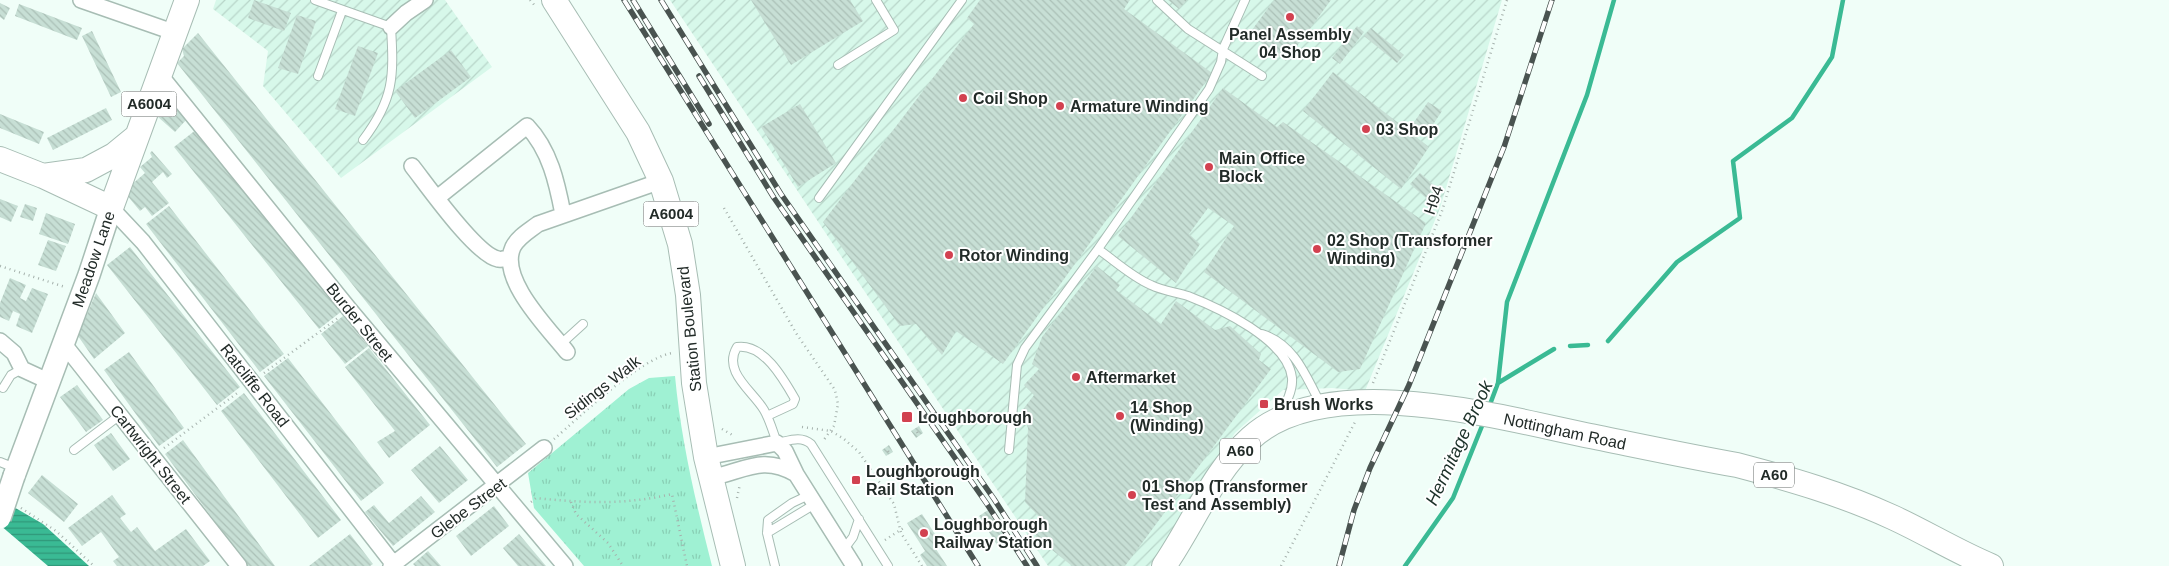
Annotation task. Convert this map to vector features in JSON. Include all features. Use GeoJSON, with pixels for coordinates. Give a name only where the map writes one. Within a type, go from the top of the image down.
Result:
{"type":"FeatureCollection","features":[{"type":"Feature","properties":{"kind":"main road","name":"Meadow Lane"},"geometry":{"type":"LineString","coordinates":[[111,208],[186,0]]}},
{"type":"Feature","properties":{"kind":"main road","name":"Station Boulevard"},"geometry":{"type":"LineString","coordinates":[[554,0],[638,132],[661,181],[680,244],[688,296],[694,383],[708,467],[733,566]]}},
{"type":"Feature","properties":{"kind":"main road","name":"A6004"},"geometry":{"type":"LineString","coordinates":[[43,176],[86,170],[114,155],[137,136]]}},
{"type":"Feature","properties":{"kind":"main road","name":"A6004"},"geometry":{"type":"LineString","coordinates":[[0,159],[43,176],[111,208]]}},
{"type":"Feature","properties":{"kind":"main road","name":"Nottingham Road"},"geometry":{"type":"LineString","coordinates":[[1164,566],[1215,482],[1251,438],[1271,425],[1305,410],[1365,403],[1418,404],[1544,426],[1737,465],[1811,485],[1891,516],[1991,566]]}},
{"type":"Feature","properties":{"kind":"street"},"geometry":{"type":"LineString","coordinates":[[81,0],[174,32]]}},
{"type":"Feature","properties":{"kind":"street"},"geometry":{"type":"LineString","coordinates":[[391,28],[406,13],[425,0]]}},
{"type":"Feature","properties":{"kind":"street","name":"Burder Street"},"geometry":{"type":"LineString","coordinates":[[160,74],[349,309],[496,487],[565,566]]}},
{"type":"Feature","properties":{"kind":"street"},"geometry":{"type":"LineString","coordinates":[[437,198],[527,126],[541,145],[556,179],[563,214]]}},
{"type":"Feature","properties":{"kind":"street"},"geometry":{"type":"LineString","coordinates":[[412,166],[483,251],[498,259],[510,258]]}},
{"type":"Feature","properties":{"kind":"street"},"geometry":{"type":"LineString","coordinates":[[564,348],[525,300],[513,274],[510,258],[514,246],[522,236],[538,224],[661,181]]}},
{"type":"Feature","properties":{"kind":"street","name":"Meadow Lane"},"geometry":{"type":"LineString","coordinates":[[8,512],[10,469],[63,343],[111,208]]}},
{"type":"Feature","properties":{"kind":"street","name":"Ratcliffe Road"},"geometry":{"type":"LineString","coordinates":[[111,208],[143,242],[393,565]]}},
{"type":"Feature","properties":{"kind":"street"},"geometry":{"type":"LineString","coordinates":[[0,342],[14,353],[22,369],[48,381]]}},
{"type":"Feature","properties":{"kind":"street","name":"Cartwright Street"},"geometry":{"type":"LineString","coordinates":[[63,343],[239,566]]}},
{"type":"Feature","properties":{"kind":"street"},"geometry":{"type":"LineString","coordinates":[[708,467],[735,452],[775,439],[785,451],[796,474],[854,566]]}},
{"type":"Feature","properties":{"kind":"street","name":"Glebe Street"},"geometry":{"type":"LineString","coordinates":[[393,565],[544,448]]}},
{"type":"Feature","properties":{"kind":"street"},"geometry":{"type":"LineString","coordinates":[[708,467],[739,471],[760,464],[773,464],[796,474]]}},
{"type":"Feature","properties":{"kind":"lane"},"geometry":{"type":"LineString","coordinates":[[315,0],[391,28],[392,81],[386,104],[377,122],[363,140]]}},
{"type":"Feature","properties":{"kind":"lane"},"geometry":{"type":"LineString","coordinates":[[838,65],[894,30],[876,0]]}},
{"type":"Feature","properties":{"kind":"lane"},"geometry":{"type":"LineString","coordinates":[[819,198],[962,0]]}},
{"type":"Feature","properties":{"kind":"lane"},"geometry":{"type":"LineString","coordinates":[[1157,0],[1188,29],[1262,76]]}},
{"type":"Feature","properties":{"kind":"lane"},"geometry":{"type":"LineString","coordinates":[[1009,450],[1018,365],[1025,348],[1098,249],[1210,89],[1221,62],[1223,50],[1245,0]]}},
{"type":"Feature","properties":{"kind":"lane"},"geometry":{"type":"LineString","coordinates":[[318,76],[342,11]]}},
{"type":"Feature","properties":{"kind":"lane"},"geometry":{"type":"LineString","coordinates":[[1098,249],[1148,284],[1160,290],[1186,296],[1232,315],[1260,334],[1276,350],[1287,364],[1292,377],[1286,403],[1271,425]]}},
{"type":"Feature","properties":{"kind":"lane"},"geometry":{"type":"LineString","coordinates":[[564,348],[583,324]]}},
{"type":"Feature","properties":{"kind":"lane"},"geometry":{"type":"LineString","coordinates":[[1260,334],[1279,342],[1300,363],[1322,407]]}},
{"type":"Feature","properties":{"kind":"lane"},"geometry":{"type":"LineString","coordinates":[[767,416],[793,404],[795,399],[764,354],[754,348],[736,347],[732,354],[732,365],[735,373],[767,416],[775,439],[802,439],[808,441],[888,566]]}},
{"type":"Feature","properties":{"kind":"lane"},"geometry":{"type":"LineString","coordinates":[[4,388],[11,375],[22,369]]}},
{"type":"Feature","properties":{"kind":"lane"},"geometry":{"type":"LineString","coordinates":[[74,450],[120,415]]}},
{"type":"Feature","properties":{"kind":"lane"},"geometry":{"type":"LineString","coordinates":[[767,533],[812,499]]}},
{"type":"Feature","properties":{"kind":"lane"},"geometry":{"type":"LineString","coordinates":[[775,566],[766,526],[772,516],[812,499]]}},
{"type":"Feature","properties":{"kind":"lane"},"geometry":{"type":"LineString","coordinates":[[844,549],[853,537],[859,519]]}},
{"type":"Feature","properties":{"kind":"path","name":"H94"},"geometry":{"type":"LineString","coordinates":[[1281,566],[1365,403],[1442,211],[1507,0]]}},
{"type":"Feature","properties":{"kind":"path"},"geometry":{"type":"LineString","coordinates":[[724,208],[796,333],[835,390],[838,404],[830,431],[816,452]]}},
{"type":"Feature","properties":{"kind":"path"},"geometry":{"type":"LineString","coordinates":[[0,266],[82,293]]}},
{"type":"Feature","properties":{"kind":"path","name":"Sidings Walk"},"geometry":{"type":"LineString","coordinates":[[544,448],[627,378],[664,355],[679,352]]}},
{"type":"Feature","properties":{"kind":"path"},"geometry":{"type":"LineString","coordinates":[[775,439],[806,427],[830,431],[844,439],[859,452],[894,504],[901,533],[922,566]]}},
{"type":"Feature","properties":{"kind":"path"},"geometry":{"type":"LineString","coordinates":[[731,435],[735,452]]}},
{"type":"Feature","properties":{"kind":"path"},"geometry":{"type":"LineString","coordinates":[[736,505],[742,482],[739,471]]}},
{"type":"Feature","properties":{"kind":"path"},"geometry":{"type":"LineString","coordinates":[[518,513],[536,498],[572,502],[609,503],[649,499],[672,494],[687,566]]}},
{"type":"Feature","properties":{"kind":"path"},"geometry":{"type":"LineString","coordinates":[[572,502],[576,514],[608,543],[623,566]]}},
{"type":"Feature","properties":{"kind":"path"},"geometry":{"type":"LineString","coordinates":[[8,512],[56,531],[94,566]]}},
{"type":"Feature","properties":{"kind":"shaded area"},"geometry":{"type":"Polygon","coordinates":[[[216,0],[445,0],[492,67],[341,178],[263,86],[268,51],[213,9],[216,0]]]}},
{"type":"Feature","properties":{"kind":"shaded area"},"geometry":{"type":"Polygon","coordinates":[[[670,0],[1502,0],[1440,208],[1365,391],[1332,388],[1283,390],[1235,433],[1150,566],[1048,566],[670,0]]]}},
{"type":"Feature","properties":{"kind":"shaded area"},"geometry":{"type":"Polygon","coordinates":[[[0,499],[43,524],[89,566],[48,566],[0,525],[0,499]]]}},
{"type":"Feature","properties":{"kind":"green space"},"geometry":{"type":"Polygon","coordinates":[[[675,376],[685,448],[712,566],[584,566],[534,508],[528,473],[629,389],[649,378],[675,376]]]}},
{"type":"Feature","properties":{"kind":"building"},"geometry":{"type":"Polygon","coordinates":[[[254,0],[291,13],[284,31],[248,18],[254,0]]]}},
{"type":"Feature","properties":{"kind":"building"},"geometry":{"type":"Polygon","coordinates":[[[751,0],[850,0],[863,21],[791,65],[751,0]]]}},
{"type":"Feature","properties":{"kind":"building"},"geometry":{"type":"Polygon","coordinates":[[[980,0],[1130,0],[1124,9],[1212,73],[1003,364],[956,331],[942,355],[916,324],[900,326],[823,222],[974,24],[967,18],[980,0]]]}},
{"type":"Feature","properties":{"kind":"building"},"geometry":{"type":"Polygon","coordinates":[[[1168,0],[1187,0],[1179,9],[1168,0]]]}},
{"type":"Feature","properties":{"kind":"building","name":"Panel Assembly 04 Shop"},"geometry":{"type":"Polygon","coordinates":[[[1274,0],[1331,0],[1286,61],[1249,34],[1274,0]]]}},
{"type":"Feature","properties":{"kind":"building"},"geometry":{"type":"Polygon","coordinates":[[[0,3],[10,8],[4,20],[0,17],[0,3]]]}},
{"type":"Feature","properties":{"kind":"building"},"geometry":{"type":"Polygon","coordinates":[[[19,4],[82,28],[77,40],[15,16],[19,4]]]}},
{"type":"Feature","properties":{"kind":"building"},"geometry":{"type":"Polygon","coordinates":[[[297,15],[316,21],[298,74],[278,68],[297,15]]]}},
{"type":"Feature","properties":{"kind":"building"},"geometry":{"type":"Polygon","coordinates":[[[1357,26],[1364,32],[1340,64],[1332,58],[1357,26]]]}},
{"type":"Feature","properties":{"kind":"building"},"geometry":{"type":"Polygon","coordinates":[[[1371,28],[1404,55],[1397,63],[1364,36],[1371,28]]]}},
{"type":"Feature","properties":{"kind":"building"},"geometry":{"type":"Polygon","coordinates":[[[92,31],[121,92],[111,97],[82,36],[92,31]]]}},
{"type":"Feature","properties":{"kind":"building"},"geometry":{"type":"Polygon","coordinates":[[[198,33],[526,444],[497,467],[177,63],[184,56],[182,49],[198,33]]]}},
{"type":"Feature","properties":{"kind":"building"},"geometry":{"type":"Polygon","coordinates":[[[358,46],[378,53],[355,116],[335,109],[358,46]]]}},
{"type":"Feature","properties":{"kind":"building"},"geometry":{"type":"Polygon","coordinates":[[[451,50],[471,77],[415,118],[395,91],[451,50]]]}},
{"type":"Feature","properties":{"kind":"building","name":"03 Shop"},"geometry":{"type":"Polygon","coordinates":[[[1333,72],[1429,147],[1401,189],[1303,111],[1333,72]]]}},
{"type":"Feature","properties":{"kind":"building","name":"02 Shop (Transformer Winding)"},"geometry":{"type":"Polygon","coordinates":[[[1223,88],[1277,127],[1283,122],[1426,223],[1360,369],[1338,372],[1204,272],[1234,226],[1208,208],[1189,234],[1200,244],[1176,283],[1118,236],[1223,88]]]}},
{"type":"Feature","properties":{"kind":"building"},"geometry":{"type":"Polygon","coordinates":[[[1428,102],[1442,111],[1426,135],[1412,125],[1428,102]]]}},
{"type":"Feature","properties":{"kind":"building"},"geometry":{"type":"Polygon","coordinates":[[[170,103],[187,119],[175,132],[158,117],[170,103]]]}},
{"type":"Feature","properties":{"kind":"building"},"geometry":{"type":"Polygon","coordinates":[[[800,104],[836,163],[798,187],[761,127],[800,104]]]}},
{"type":"Feature","properties":{"kind":"building"},"geometry":{"type":"Polygon","coordinates":[[[106,108],[112,120],[53,150],[47,138],[106,108]]]}},
{"type":"Feature","properties":{"kind":"building"},"geometry":{"type":"Polygon","coordinates":[[[0,114],[44,132],[39,144],[0,128],[0,114]]]}},
{"type":"Feature","properties":{"kind":"building"},"geometry":{"type":"Polygon","coordinates":[[[197,129],[342,311],[319,329],[174,147],[197,129]]]}},
{"type":"Feature","properties":{"kind":"building"},"geometry":{"type":"Polygon","coordinates":[[[152,151],[172,174],[167,178],[163,172],[152,182],[169,203],[152,216],[145,207],[140,211],[126,194],[132,189],[130,186],[145,173],[140,167],[152,157],[150,153],[152,151]]]}},
{"type":"Feature","properties":{"kind":"building"},"geometry":{"type":"Polygon","coordinates":[[[1420,173],[1435,186],[1426,198],[1410,184],[1420,173]]]}},
{"type":"Feature","properties":{"kind":"building"},"geometry":{"type":"Polygon","coordinates":[[[0,199],[18,206],[11,222],[0,217],[0,199]]]}},
{"type":"Feature","properties":{"kind":"building"},"geometry":{"type":"Polygon","coordinates":[[[25,204],[37,208],[33,221],[20,217],[25,204]]]}},
{"type":"Feature","properties":{"kind":"building"},"geometry":{"type":"Polygon","coordinates":[[[169,206],[284,354],[260,372],[146,224],[169,206]]]}},
{"type":"Feature","properties":{"kind":"building"},"geometry":{"type":"Polygon","coordinates":[[[46,213],[75,224],[68,244],[39,234],[46,213]]]}},
{"type":"Feature","properties":{"kind":"building"},"geometry":{"type":"Polygon","coordinates":[[[48,240],[66,246],[56,271],[38,265],[48,240]]]}},
{"type":"Feature","properties":{"kind":"building"},"geometry":{"type":"Polygon","coordinates":[[[130,247],[240,387],[217,405],[107,265],[130,247]]]}},
{"type":"Feature","properties":{"kind":"building"},"geometry":{"type":"Polygon","coordinates":[[[1097,266],[1120,285],[1116,290],[1161,324],[1176,301],[1215,330],[1230,326],[1261,354],[1259,360],[1271,369],[1125,566],[1072,566],[1035,536],[1044,522],[1025,502],[1028,428],[1021,412],[1034,395],[1024,385],[1039,369],[1032,364],[1042,337],[1097,266]]]}},
{"type":"Feature","properties":{"kind":"building"},"geometry":{"type":"Polygon","coordinates":[[[10,278],[26,285],[20,298],[26,301],[32,288],[48,294],[32,333],[16,326],[20,314],[13,311],[9,321],[0,317],[0,303],[10,278]]]}},
{"type":"Feature","properties":{"kind":"building"},"geometry":{"type":"Polygon","coordinates":[[[96,293],[125,333],[94,359],[78,336],[96,293]]]}},
{"type":"Feature","properties":{"kind":"building"},"geometry":{"type":"Polygon","coordinates":[[[343,316],[368,346],[345,364],[321,334],[343,316]]]}},
{"type":"Feature","properties":{"kind":"building"},"geometry":{"type":"Polygon","coordinates":[[[369,348],[430,425],[389,458],[377,442],[395,431],[345,367],[369,348]]]}},
{"type":"Feature","properties":{"kind":"building"},"geometry":{"type":"Polygon","coordinates":[[[129,352],[184,428],[159,446],[104,370],[129,352]]]}},
{"type":"Feature","properties":{"kind":"building"},"geometry":{"type":"Polygon","coordinates":[[[288,358],[384,483],[361,501],[264,376],[288,358]]]}},
{"type":"Feature","properties":{"kind":"building"},"geometry":{"type":"Polygon","coordinates":[[[77,385],[103,420],[86,432],[60,397],[77,385]]]}},
{"type":"Feature","properties":{"kind":"building"},"geometry":{"type":"Polygon","coordinates":[[[244,393],[341,520],[318,538],[221,411],[244,393]]]}},
{"type":"Feature","properties":{"kind":"building"},"geometry":{"type":"Polygon","coordinates":[[[919,426],[923,433],[916,438],[911,431],[919,426]]]}},
{"type":"Feature","properties":{"kind":"building"},"geometry":{"type":"Polygon","coordinates":[[[111,433],[130,459],[113,471],[94,445],[111,433]]]}},
{"type":"Feature","properties":{"kind":"building"},"geometry":{"type":"Polygon","coordinates":[[[183,440],[275,566],[248,566],[165,454],[183,440]]]}},
{"type":"Feature","properties":{"kind":"building"},"geometry":{"type":"Polygon","coordinates":[[[889,445],[893,452],[886,456],[882,450],[889,445]]]}},
{"type":"Feature","properties":{"kind":"building"},"geometry":{"type":"Polygon","coordinates":[[[440,446],[468,480],[439,503],[411,470],[440,446]]]}},
{"type":"Feature","properties":{"kind":"building"},"geometry":{"type":"Polygon","coordinates":[[[42,475],[78,504],[64,522],[28,493],[42,475]]]}},
{"type":"Feature","properties":{"kind":"building"},"geometry":{"type":"Polygon","coordinates":[[[112,495],[126,514],[120,518],[131,532],[137,527],[155,551],[186,529],[210,561],[203,566],[117,566],[113,561],[119,557],[101,532],[82,546],[68,528],[112,495]]]}},
{"type":"Feature","properties":{"kind":"building"},"geometry":{"type":"Polygon","coordinates":[[[421,496],[435,512],[393,546],[365,512],[374,505],[389,523],[421,496]]]}},
{"type":"Feature","properties":{"kind":"building"},"geometry":{"type":"Polygon","coordinates":[[[494,506],[509,526],[471,556],[456,536],[494,506]]]}},
{"type":"Feature","properties":{"kind":"building"},"geometry":{"type":"Polygon","coordinates":[[[988,510],[1006,539],[997,545],[979,516],[988,510]]]}},
{"type":"Feature","properties":{"kind":"building","name":"Loughborough Railway Station"},"geometry":{"type":"Polygon","coordinates":[[[922,514],[940,542],[934,546],[947,566],[927,566],[920,555],[925,551],[907,523],[922,514]]]}},
{"type":"Feature","properties":{"kind":"building"},"geometry":{"type":"Polygon","coordinates":[[[350,534],[373,564],[370,566],[309,566],[350,534]]]}},
{"type":"Feature","properties":{"kind":"building"},"geometry":{"type":"Polygon","coordinates":[[[519,534],[546,566],[518,566],[503,548],[519,534]]]}},
{"type":"Feature","properties":{"kind":"building"},"geometry":{"type":"Polygon","coordinates":[[[428,551],[441,566],[415,566],[413,564],[428,551]]]}},
{"type":"Feature","properties":{"kind":"waterway"},"geometry":{"type":"LineString","coordinates":[[1498,383],[1507,302],[1587,95],[1614,0]]}},
{"type":"Feature","properties":{"kind":"waterway","name":"Hermitage Brook"},"geometry":{"type":"LineString","coordinates":[[1608,341],[1677,262],[1740,218],[1733,161],[1792,118],[1832,57],[1843,0]]}},
{"type":"Feature","properties":{"kind":"waterway","name":"Hermitage Brook"},"geometry":{"type":"LineString","coordinates":[[1570,346],[1588,345]]}},
{"type":"Feature","properties":{"kind":"waterway","name":"Hermitage Brook"},"geometry":{"type":"LineString","coordinates":[[1489,407],[1498,383],[1554,349]]}},
{"type":"Feature","properties":{"kind":"waterway","name":"Hermitage Brook"},"geometry":{"type":"LineString","coordinates":[[1405,566],[1453,498],[1484,421]]}},
{"type":"Feature","properties":{"kind":"railway"},"geometry":{"type":"LineString","coordinates":[[624,0],[978,566]]}},
{"type":"Feature","properties":{"kind":"railway"},"geometry":{"type":"LineString","coordinates":[[633,0],[709,124]]}},
{"type":"Feature","properties":{"kind":"railway"},"geometry":{"type":"LineString","coordinates":[[661,0],[781,194],[994,499],[1037,566]]}},
{"type":"Feature","properties":{"kind":"railway"},"geometry":{"type":"LineString","coordinates":[[1339,566],[1354,510],[1370,468],[1409,385],[1504,147],[1552,0]]}},
{"type":"Feature","properties":{"kind":"railway"},"geometry":{"type":"LineString","coordinates":[[699,76],[774,198],[987,504],[1027,566]]}},
{"type":"Feature","properties":{"kind":"place","name":"Panel Assembly 04 Shop"},"geometry":{"type":"Point","coordinates":[1290,17]}},
{"type":"Feature","properties":{"kind":"place","name":"Coil Shop"},"geometry":{"type":"Point","coordinates":[963,98]}},
{"type":"Feature","properties":{"kind":"place","name":"Armature Winding"},"geometry":{"type":"Point","coordinates":[1060,106]}},
{"type":"Feature","properties":{"kind":"place","name":"03 Shop"},"geometry":{"type":"Point","coordinates":[1366,129]}},
{"type":"Feature","properties":{"kind":"place","name":"Main Office Block"},"geometry":{"type":"Point","coordinates":[1209,167]}},
{"type":"Feature","properties":{"kind":"place","name":"02 Shop (Transformer Winding)"},"geometry":{"type":"Point","coordinates":[1317,249]}},
{"type":"Feature","properties":{"kind":"place","name":"Rotor Winding"},"geometry":{"type":"Point","coordinates":[949,255]}},
{"type":"Feature","properties":{"kind":"place","name":"Aftermarket"},"geometry":{"type":"Point","coordinates":[1076,377]}},
{"type":"Feature","properties":{"kind":"place","name":"Brush Works"},"geometry":{"type":"Point","coordinates":[1264,404]}},
{"type":"Feature","properties":{"kind":"place","name":"14 Shop (Winding)"},"geometry":{"type":"Point","coordinates":[1120,416]}},
{"type":"Feature","properties":{"kind":"place","name":"Loughborough"},"geometry":{"type":"Point","coordinates":[907,417]}},
{"type":"Feature","properties":{"kind":"place","name":"Loughborough Rail Station"},"geometry":{"type":"Point","coordinates":[856,480]}},
{"type":"Feature","properties":{"kind":"place","name":"01 Shop (Transformer Test and Assembly)"},"geometry":{"type":"Point","coordinates":[1132,495]}},
{"type":"Feature","properties":{"kind":"place","name":"Loughborough Railway Station"},"geometry":{"type":"Point","coordinates":[924,533]}}]}
